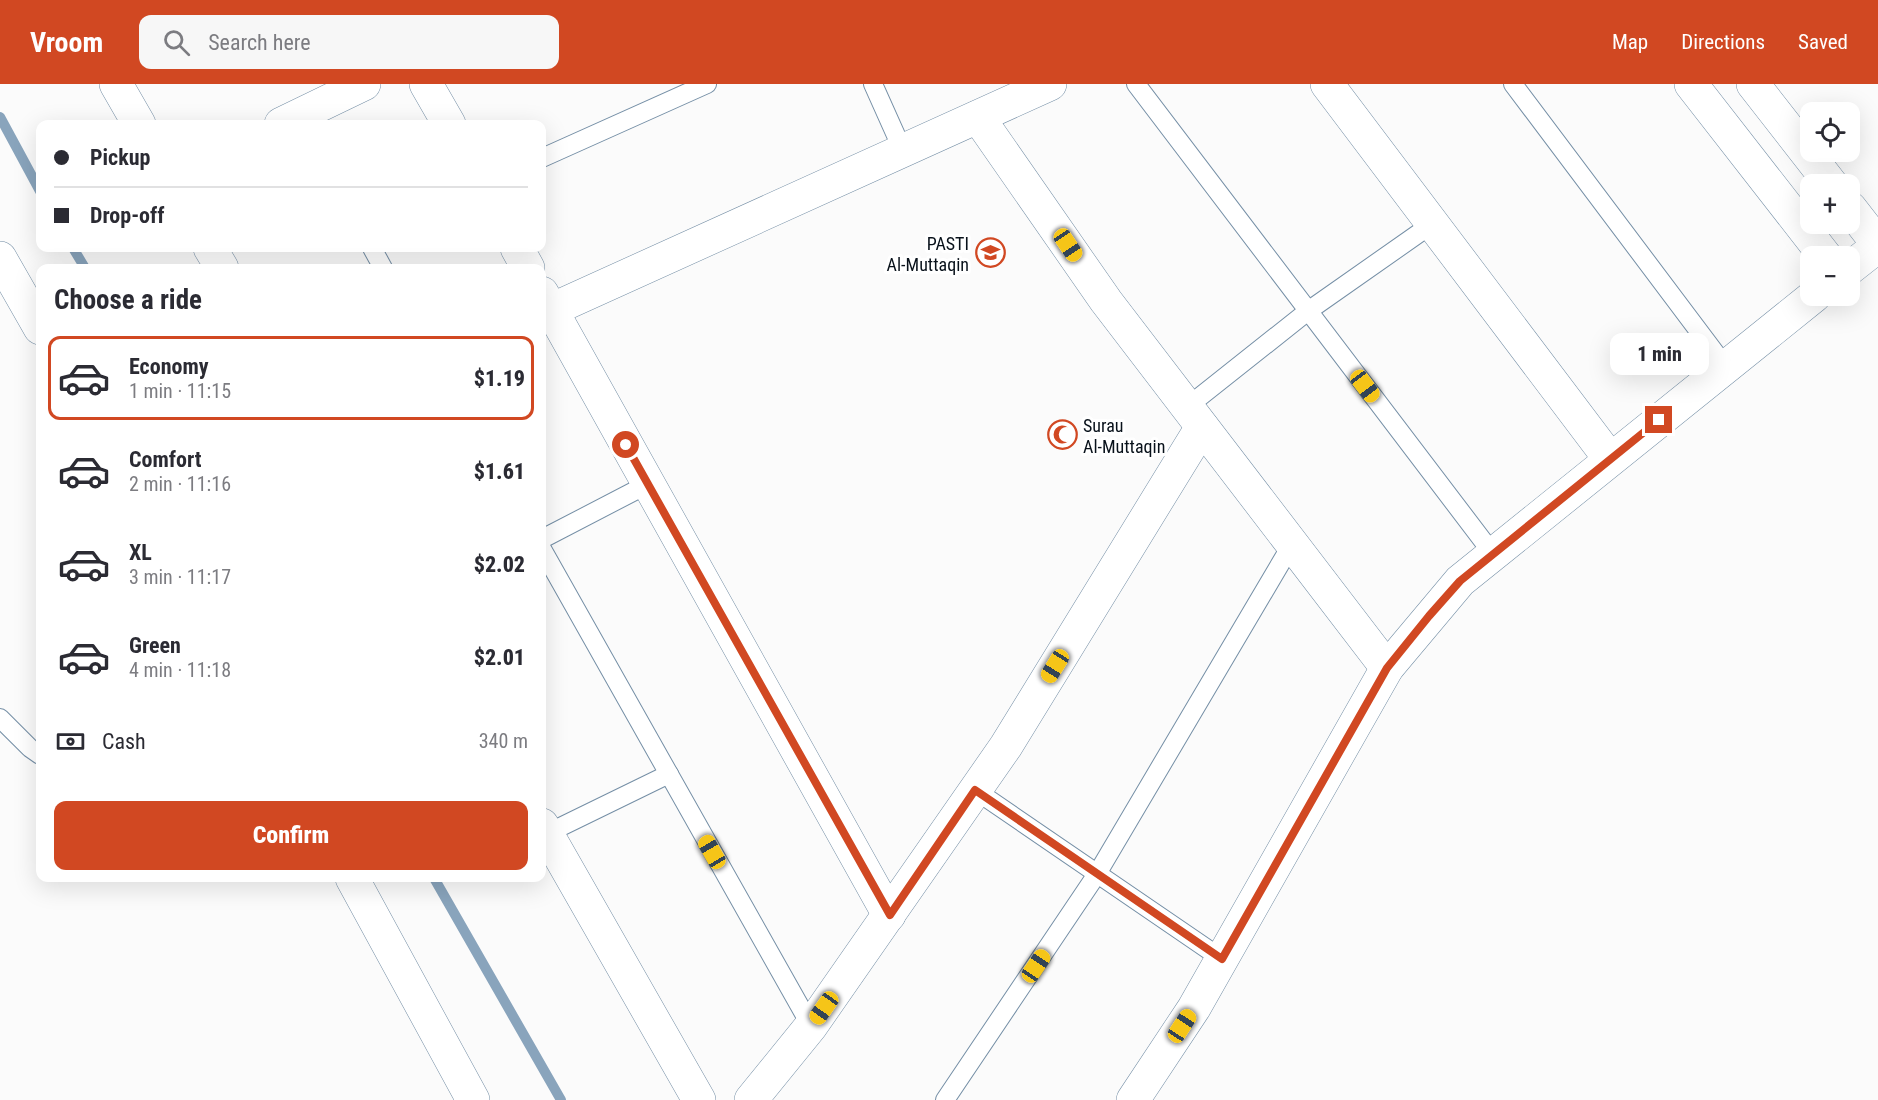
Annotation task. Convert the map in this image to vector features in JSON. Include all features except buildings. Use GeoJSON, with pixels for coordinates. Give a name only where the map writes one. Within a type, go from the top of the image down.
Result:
{"type":"FeatureCollection","features":[{"type":"Feature","properties":{"kind":"street"},"geometry":{"type":"LineString","coordinates":[[116,84],[137,120]]}},
{"type":"Feature","properties":{"kind":"street"},"geometry":{"type":"LineString","coordinates":[[298,120],[364,84]]}},
{"type":"Feature","properties":{"kind":"street"},"geometry":{"type":"LineString","coordinates":[[426,84],[447,120]]}},
{"type":"Feature","properties":{"kind":"street"},"geometry":{"type":"LineString","coordinates":[[890,915],[546,301],[903,150],[1050,84]]}},
{"type":"Feature","properties":{"kind":"street"},"geometry":{"type":"LineString","coordinates":[[1691,84],[1817,246]]}},
{"type":"Feature","properties":{"kind":"street"},"geometry":{"type":"LineString","coordinates":[[1753,84],[1824,174]]}},
{"type":"Feature","properties":{"kind":"street"},"geometry":{"type":"LineString","coordinates":[[1338,88],[1432,224],[1610,459]]}},
{"type":"Feature","properties":{"kind":"street"},"geometry":{"type":"LineString","coordinates":[[978,117],[1106,301],[1387,668]]}},
{"type":"Feature","properties":{"kind":"street"},"geometry":{"type":"LineString","coordinates":[[1860,221],[1878,245],[1860,259]]}},
{"type":"Feature","properties":{"kind":"street"},"geometry":{"type":"LineString","coordinates":[[0,258],[36,321]]}},
{"type":"Feature","properties":{"kind":"street"},"geometry":{"type":"LineString","coordinates":[[1133,1100],[1194,1008],[1387,668],[1460,581],[1801,306]]}},
{"type":"Feature","properties":{"kind":"street"},"geometry":{"type":"LineString","coordinates":[[751,1100],[811,1026],[1006,746],[1195,417]]}},
{"type":"Feature","properties":{"kind":"street"},"geometry":{"type":"LineString","coordinates":[[546,833],[699,1100]]}},
{"type":"Feature","properties":{"kind":"street"},"geometry":{"type":"LineString","coordinates":[[354,882],[473,1100]]}},
{"type":"Feature","properties":{"kind":"lane"},"geometry":{"type":"LineString","coordinates":[[546,156],[707,84]]}},
{"type":"Feature","properties":{"kind":"lane"},"geometry":{"type":"LineString","coordinates":[[873,84],[903,150]]}},
{"type":"Feature","properties":{"kind":"lane"},"geometry":{"type":"LineString","coordinates":[[1136,84],[1492,554]]}},
{"type":"Feature","properties":{"kind":"lane"},"geometry":{"type":"LineString","coordinates":[[1513,84],[1725,366]]}},
{"type":"Feature","properties":{"kind":"lane"},"geometry":{"type":"LineString","coordinates":[[1195,417],[1308,311],[1432,224]]}},
{"type":"Feature","properties":{"kind":"lane"},"geometry":{"type":"LineString","coordinates":[[546,537],[648,484]]}},
{"type":"Feature","properties":{"kind":"lane"},"geometry":{"type":"LineString","coordinates":[[945,1100],[1097,874],[1292,544]]}},
{"type":"Feature","properties":{"kind":"lane"},"geometry":{"type":"LineString","coordinates":[[546,556],[811,1026]]}},
{"type":"Feature","properties":{"kind":"lane"},"geometry":{"type":"LineString","coordinates":[[0,718],[36,752]]}},
{"type":"Feature","properties":{"kind":"lane"},"geometry":{"type":"LineString","coordinates":[[546,829],[669,774]]}},
{"type":"Feature","properties":{"kind":"lane"},"geometry":{"type":"LineString","coordinates":[[975,790],[1222,959]]}},
{"type":"Feature","properties":{"kind":"waterway"},"geometry":{"type":"LineString","coordinates":[[0,117],[36,184]]}},
{"type":"Feature","properties":{"kind":"waterway"},"geometry":{"type":"LineString","coordinates":[[75,252],[83,264]]}},
{"type":"Feature","properties":{"kind":"waterway"},"geometry":{"type":"LineString","coordinates":[[436,882],[561,1100]]}},
{"type":"Feature","properties":{"kind":"place","name":"PASTI Al-Muttaqin"},"geometry":{"type":"Point","coordinates":[990,253]}},
{"type":"Feature","properties":{"kind":"place","name":"Surau Al-Muttaqin"},"geometry":{"type":"Point","coordinates":[1062,435]}},
{"type":"Feature","properties":{"kind":"route"},"geometry":{"type":"LineString","coordinates":[[626,445],[890,915],[975,790],[1222,959],[1387,668],[1429,616],[1460,581],[1659,420]]}}]}
